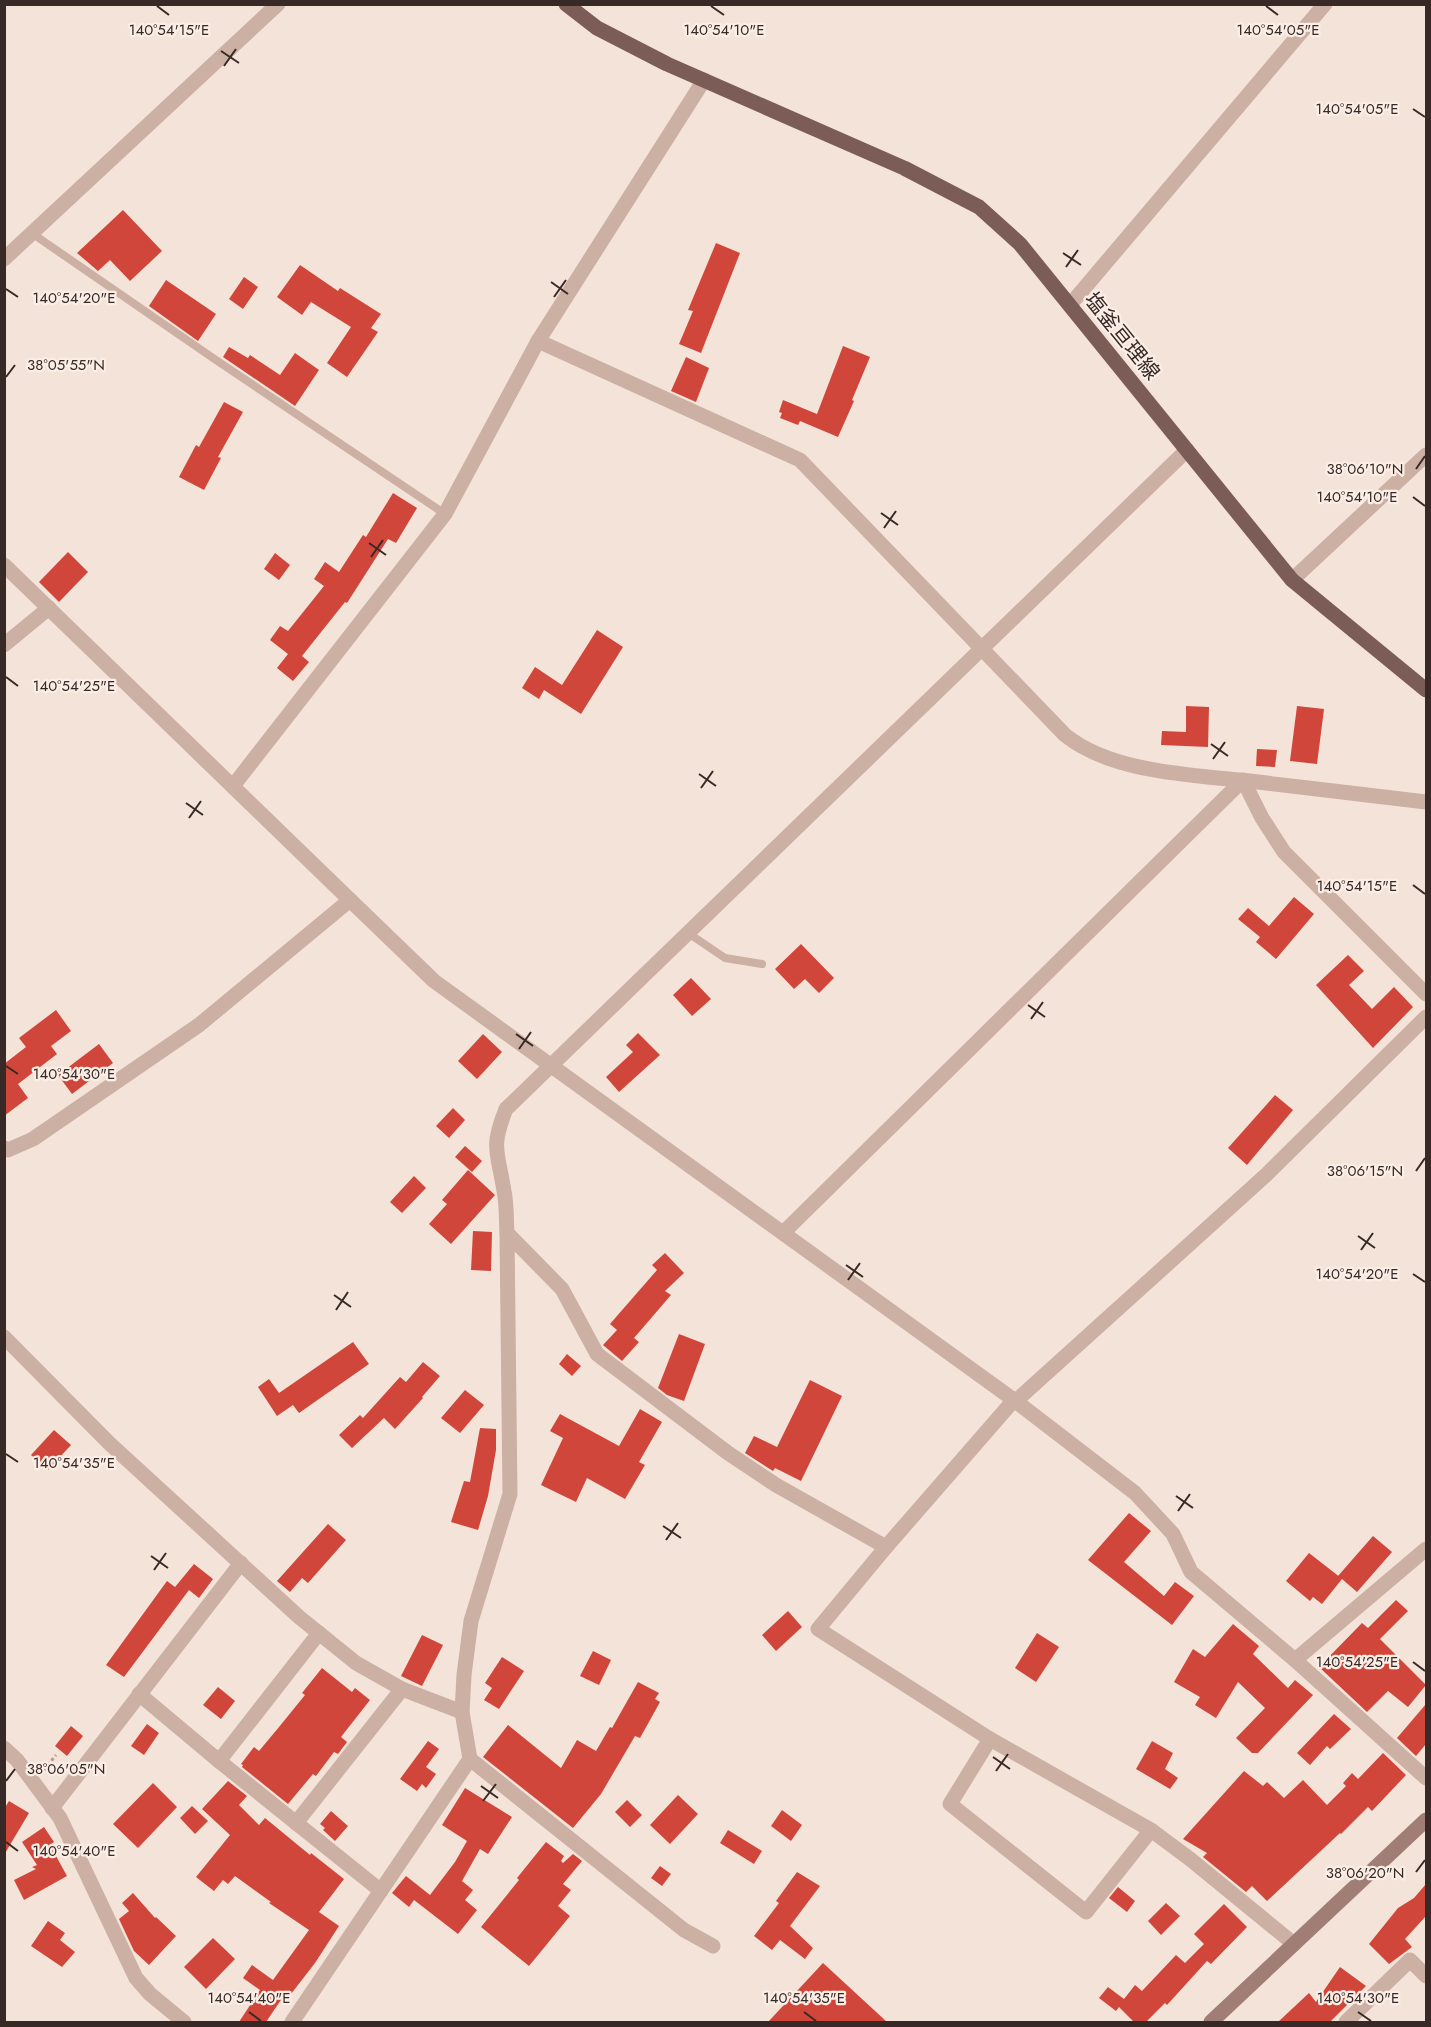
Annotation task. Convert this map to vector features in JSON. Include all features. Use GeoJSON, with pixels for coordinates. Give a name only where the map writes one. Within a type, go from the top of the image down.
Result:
{"type":"FeatureCollection","features":[{"type":"Feature","properties":{"kind":"main road","name":"塩釜亘理線"},"geometry":{"type":"LineString","coordinates":[[567,4],[597,28],[704,80],[904,168],[979,207],[1020,244],[1292,580],[1426,690]]}},
{"type":"Feature","properties":{"kind":"main road"},"geometry":{"type":"LineString","coordinates":[[1211,2022],[1426,1820]]}},
{"type":"Feature","properties":{"kind":"street"},"geometry":{"type":"LineString","coordinates":[[4,259],[278,4]]}},
{"type":"Feature","properties":{"kind":"street"},"geometry":{"type":"LineString","coordinates":[[1070,305],[1325,4]]}},
{"type":"Feature","properties":{"kind":"street"},"geometry":{"type":"LineString","coordinates":[[233,786],[445,514],[538,341],[704,80]]}},
{"type":"Feature","properties":{"kind":"street"},"geometry":{"type":"LineString","coordinates":[[538,341],[800,460],[1065,735],[1079,746],[1125,763],[1170,773],[1426,802]]}},
{"type":"Feature","properties":{"kind":"street"},"geometry":{"type":"LineString","coordinates":[[713,1946],[684,1930],[470,1759],[462,1712],[471,1621],[510,1494],[507,1233],[505,1192],[495,1151],[498,1129],[506,1108],[1186,450]]}},
{"type":"Feature","properties":{"kind":"street"},"geometry":{"type":"LineString","coordinates":[[1292,580],[1426,454]]}},
{"type":"Feature","properties":{"kind":"street"},"geometry":{"type":"LineString","coordinates":[[4,565],[434,981],[784,1232],[1136,1492],[1173,1534],[1191,1572],[1426,1778]]}},
{"type":"Feature","properties":{"kind":"street"},"geometry":{"type":"LineString","coordinates":[[4,645],[49,608]]}},
{"type":"Feature","properties":{"kind":"street"},"geometry":{"type":"LineString","coordinates":[[1243,780],[1262,818],[1284,852],[1426,994]]}},
{"type":"Feature","properties":{"kind":"street"},"geometry":{"type":"LineString","coordinates":[[784,1232],[1243,780]]}},
{"type":"Feature","properties":{"kind":"street"},"geometry":{"type":"LineString","coordinates":[[4,1148],[8,1150],[33,1139],[199,1026],[351,900]]}},
{"type":"Feature","properties":{"kind":"street"},"geometry":{"type":"LineString","coordinates":[[1294,1944],[1151,1830],[990,1739],[818,1629],[1014,1400],[1018,1400],[1266,1175],[1426,1017]]}},
{"type":"Feature","properties":{"kind":"street"},"geometry":{"type":"LineString","coordinates":[[507,1233],[562,1289],[597,1354],[728,1453],[776,1485],[886,1547]]}},
{"type":"Feature","properties":{"kind":"street"},"geometry":{"type":"LineString","coordinates":[[4,1337],[109,1443],[319,1633],[356,1663],[402,1689],[462,1712]]}},
{"type":"Feature","properties":{"kind":"street"},"geometry":{"type":"LineString","coordinates":[[1294,1660],[1426,1549]]}},
{"type":"Feature","properties":{"kind":"street"},"geometry":{"type":"LineString","coordinates":[[52,1808],[241,1563]]}},
{"type":"Feature","properties":{"kind":"street"},"geometry":{"type":"LineString","coordinates":[[219,1761],[319,1633]]}},
{"type":"Feature","properties":{"kind":"street"},"geometry":{"type":"LineString","coordinates":[[296,1823],[402,1689]]}},
{"type":"Feature","properties":{"kind":"street"},"geometry":{"type":"LineString","coordinates":[[139,1694],[381,1891]]}},
{"type":"Feature","properties":{"kind":"street"},"geometry":{"type":"LineString","coordinates":[[990,1739],[950,1804],[1086,1912],[1151,1830]]}},
{"type":"Feature","properties":{"kind":"street"},"geometry":{"type":"LineString","coordinates":[[4,1748],[17,1760],[60,1818],[136,1978],[150,1994],[184,2022]]}},
{"type":"Feature","properties":{"kind":"street"},"geometry":{"type":"LineString","coordinates":[[292,2022],[470,1759]]}},
{"type":"Feature","properties":{"kind":"street"},"geometry":{"type":"LineString","coordinates":[[1346,2022],[1410,1960],[1426,1976]]}},
{"type":"Feature","properties":{"kind":"lane"},"geometry":{"type":"LineString","coordinates":[[33,234],[445,514]]}},
{"type":"Feature","properties":{"kind":"lane"},"geometry":{"type":"LineString","coordinates":[[688,933],[725,958],[762,964]]}},
{"type":"Feature","properties":{"kind":"building"},"geometry":{"type":"Polygon","coordinates":[[[123,210],[162,251],[130,281],[110,260],[98,271],[77,253],[123,210]]]}},
{"type":"Feature","properties":{"kind":"building"},"geometry":{"type":"Polygon","coordinates":[[[716,243],[740,253],[701,353],[679,344],[693,311],[688,310],[716,243]]]}},
{"type":"Feature","properties":{"kind":"building"},"geometry":{"type":"Polygon","coordinates":[[[300,265],[338,291],[340,288],[381,314],[371,328],[378,332],[347,377],[327,363],[351,327],[311,302],[302,315],[277,297],[300,265]]]}},
{"type":"Feature","properties":{"kind":"building"},"geometry":{"type":"Polygon","coordinates":[[[244,277],[258,287],[243,309],[229,299],[244,277]]]}},
{"type":"Feature","properties":{"kind":"building"},"geometry":{"type":"Polygon","coordinates":[[[166,280],[216,314],[198,341],[149,306],[166,280]]]}},
{"type":"Feature","properties":{"kind":"building"},"geometry":{"type":"Polygon","coordinates":[[[843,346],[870,357],[838,437],[800,421],[798,425],[780,418],[782,413],[779,412],[783,400],[817,414],[843,346]]]}},
{"type":"Feature","properties":{"kind":"building"},"geometry":{"type":"Polygon","coordinates":[[[229,347],[248,358],[250,355],[280,375],[295,353],[319,370],[295,406],[223,357],[229,347]]]}},
{"type":"Feature","properties":{"kind":"building"},"geometry":{"type":"Polygon","coordinates":[[[686,357],[709,368],[696,402],[671,391],[686,357]]]}},
{"type":"Feature","properties":{"kind":"building"},"geometry":{"type":"Polygon","coordinates":[[[224,402],[243,412],[218,457],[221,458],[204,490],[179,477],[196,445],[199,447],[224,402]]]}},
{"type":"Feature","properties":{"kind":"building"},"geometry":{"type":"Polygon","coordinates":[[[393,493],[417,508],[396,543],[388,539],[347,603],[345,602],[302,656],[309,662],[293,681],[277,668],[288,654],[270,640],[280,626],[288,631],[324,586],[314,579],[325,562],[339,572],[363,535],[366,537],[393,493]]]}},
{"type":"Feature","properties":{"kind":"building"},"geometry":{"type":"Polygon","coordinates":[[[68,552],[88,572],[59,602],[39,582],[68,552]]]}},
{"type":"Feature","properties":{"kind":"building"},"geometry":{"type":"Polygon","coordinates":[[[275,553],[290,565],[279,580],[264,569],[275,553]]]}},
{"type":"Feature","properties":{"kind":"building"},"geometry":{"type":"Polygon","coordinates":[[[597,630],[623,647],[581,714],[544,690],[539,699],[522,688],[535,667],[562,685],[597,630]]]}},
{"type":"Feature","properties":{"kind":"building"},"geometry":{"type":"Polygon","coordinates":[[[1186,706],[1209,707],[1208,747],[1161,745],[1162,731],[1186,732],[1186,706]]]}},
{"type":"Feature","properties":{"kind":"building"},"geometry":{"type":"Polygon","coordinates":[[[1297,706],[1324,709],[1317,764],[1290,761],[1297,706]]]}},
{"type":"Feature","properties":{"kind":"building"},"geometry":{"type":"Polygon","coordinates":[[[1257,749],[1277,750],[1275,767],[1256,766],[1257,749]]]}},
{"type":"Feature","properties":{"kind":"building"},"geometry":{"type":"Polygon","coordinates":[[[1294,897],[1314,914],[1276,959],[1256,942],[1260,937],[1238,919],[1248,908],[1269,926],[1294,897]]]}},
{"type":"Feature","properties":{"kind":"building"},"geometry":{"type":"Polygon","coordinates":[[[801,944],[834,978],[819,993],[805,979],[794,989],[775,969],[801,944]]]}},
{"type":"Feature","properties":{"kind":"building"},"geometry":{"type":"Polygon","coordinates":[[[1348,955],[1364,971],[1349,985],[1372,1009],[1394,987],[1413,1007],[1373,1048],[1316,985],[1348,955]]]}},
{"type":"Feature","properties":{"kind":"building"},"geometry":{"type":"Polygon","coordinates":[[[691,978],[711,999],[692,1016],[673,995],[691,978]]]}},
{"type":"Feature","properties":{"kind":"building"},"geometry":{"type":"Polygon","coordinates":[[[56,1010],[71,1031],[51,1046],[57,1054],[18,1084],[28,1098],[4,1116],[4,1064],[26,1047],[19,1038],[56,1010]]]}},
{"type":"Feature","properties":{"kind":"building"},"geometry":{"type":"Polygon","coordinates":[[[638,1033],[660,1055],[619,1092],[606,1077],[633,1052],[626,1045],[638,1033]]]}},
{"type":"Feature","properties":{"kind":"building"},"geometry":{"type":"Polygon","coordinates":[[[483,1034],[502,1052],[477,1079],[458,1061],[483,1034]]]}},
{"type":"Feature","properties":{"kind":"building"},"geometry":{"type":"Polygon","coordinates":[[[99,1044],[113,1063],[72,1094],[58,1075],[99,1044]]]}},
{"type":"Feature","properties":{"kind":"building"},"geometry":{"type":"Polygon","coordinates":[[[1275,1095],[1293,1110],[1247,1165],[1228,1148],[1275,1095]]]}},
{"type":"Feature","properties":{"kind":"building"},"geometry":{"type":"Polygon","coordinates":[[[453,1108],[465,1120],[449,1138],[436,1126],[453,1108]]]}},
{"type":"Feature","properties":{"kind":"building"},"geometry":{"type":"Polygon","coordinates":[[[465,1146],[482,1161],[472,1172],[455,1157],[465,1146]]]}},
{"type":"Feature","properties":{"kind":"building"},"geometry":{"type":"Polygon","coordinates":[[[468,1170],[495,1195],[451,1244],[429,1224],[447,1204],[442,1200],[468,1170]]]}},
{"type":"Feature","properties":{"kind":"building"},"geometry":{"type":"Polygon","coordinates":[[[414,1176],[426,1188],[402,1213],[390,1202],[414,1176]]]}},
{"type":"Feature","properties":{"kind":"building"},"geometry":{"type":"Polygon","coordinates":[[[473,1231],[492,1232],[491,1271],[471,1270],[473,1231]]]}},
{"type":"Feature","properties":{"kind":"building"},"geometry":{"type":"Polygon","coordinates":[[[665,1253],[684,1273],[665,1291],[671,1295],[634,1338],[639,1342],[622,1361],[603,1345],[617,1330],[610,1324],[657,1270],[652,1265],[665,1253]]]}},
{"type":"Feature","properties":{"kind":"building"},"geometry":{"type":"Polygon","coordinates":[[[679,1334],[705,1344],[684,1401],[667,1395],[658,1388],[679,1334]]]}},
{"type":"Feature","properties":{"kind":"building"},"geometry":{"type":"Polygon","coordinates":[[[353,1342],[369,1364],[299,1413],[293,1405],[277,1416],[258,1387],[269,1379],[279,1393],[353,1342]]]}},
{"type":"Feature","properties":{"kind":"building"},"geometry":{"type":"Polygon","coordinates":[[[567,1354],[581,1366],[572,1376],[559,1364],[567,1354]]]}},
{"type":"Feature","properties":{"kind":"building"},"geometry":{"type":"Polygon","coordinates":[[[423,1362],[440,1376],[423,1398],[395,1429],[384,1418],[352,1448],[339,1435],[360,1415],[363,1418],[400,1377],[406,1382],[423,1362]]]}},
{"type":"Feature","properties":{"kind":"building"},"geometry":{"type":"Polygon","coordinates":[[[810,1380],[842,1396],[801,1481],[775,1468],[773,1471],[745,1453],[754,1436],[777,1447],[810,1380]]]}},
{"type":"Feature","properties":{"kind":"building"},"geometry":{"type":"Polygon","coordinates":[[[465,1390],[484,1405],[460,1433],[441,1418],[465,1390]]]}},
{"type":"Feature","properties":{"kind":"building"},"geometry":{"type":"Polygon","coordinates":[[[640,1409],[662,1422],[639,1462],[645,1465],[625,1499],[587,1478],[576,1502],[541,1485],[563,1438],[550,1431],[560,1414],[619,1446],[640,1409]]]}},
{"type":"Feature","properties":{"kind":"building"},"geometry":{"type":"Polygon","coordinates":[[[480,1428],[496,1429],[496,1450],[488,1496],[478,1530],[451,1522],[464,1481],[470,1482],[480,1428]]]}},
{"type":"Feature","properties":{"kind":"building"},"geometry":{"type":"Polygon","coordinates":[[[54,1430],[71,1445],[48,1470],[31,1455],[54,1430]]]}},
{"type":"Feature","properties":{"kind":"building"},"geometry":{"type":"Polygon","coordinates":[[[1129,1513],[1151,1531],[1124,1562],[1164,1596],[1175,1582],[1194,1596],[1172,1625],[1088,1560],[1129,1513]]]}},
{"type":"Feature","properties":{"kind":"building"},"geometry":{"type":"Polygon","coordinates":[[[328,1524],[346,1540],[308,1583],[302,1578],[290,1592],[277,1581],[328,1524]]]}},
{"type":"Feature","properties":{"kind":"building"},"geometry":{"type":"Polygon","coordinates":[[[1373,1536],[1392,1552],[1357,1592],[1342,1579],[1322,1604],[1313,1597],[1310,1601],[1286,1581],[1309,1553],[1338,1576],[1373,1536]]]}},
{"type":"Feature","properties":{"kind":"building"},"geometry":{"type":"Polygon","coordinates":[[[194,1564],[213,1579],[199,1598],[189,1590],[124,1677],[106,1665],[167,1581],[175,1587],[194,1564]]]}},
{"type":"Feature","properties":{"kind":"building"},"geometry":{"type":"Polygon","coordinates":[[[1396,1600],[1408,1611],[1380,1639],[1426,1685],[1408,1707],[1388,1691],[1367,1712],[1319,1667],[1362,1623],[1368,1628],[1396,1600]]]}},
{"type":"Feature","properties":{"kind":"building"},"geometry":{"type":"Polygon","coordinates":[[[788,1611],[802,1627],[776,1651],[762,1635],[788,1611]]]}},
{"type":"Feature","properties":{"kind":"building"},"geometry":{"type":"Polygon","coordinates":[[[1233,1624],[1259,1646],[1253,1654],[1288,1688],[1295,1680],[1313,1695],[1258,1753],[1252,1753],[1236,1738],[1265,1708],[1238,1682],[1216,1718],[1195,1705],[1200,1697],[1174,1682],[1193,1649],[1205,1657],[1233,1624]]]}},
{"type":"Feature","properties":{"kind":"building"},"geometry":{"type":"Polygon","coordinates":[[[1037,1633],[1059,1647],[1036,1682],[1015,1668],[1037,1633]]]}},
{"type":"Feature","properties":{"kind":"building"},"geometry":{"type":"Polygon","coordinates":[[[422,1635],[443,1645],[422,1686],[401,1676],[422,1635]]]}},
{"type":"Feature","properties":{"kind":"building"},"geometry":{"type":"Polygon","coordinates":[[[593,1651],[611,1660],[599,1685],[580,1676],[593,1651]]]}},
{"type":"Feature","properties":{"kind":"building"},"geometry":{"type":"Polygon","coordinates":[[[502,1657],[524,1671],[499,1709],[484,1700],[492,1688],[485,1683],[502,1657]]]}},
{"type":"Feature","properties":{"kind":"building"},"geometry":{"type":"Polygon","coordinates":[[[322,1668],[352,1692],[355,1688],[370,1700],[341,1737],[347,1742],[338,1754],[334,1752],[316,1776],[313,1774],[288,1804],[241,1764],[254,1747],[259,1751],[305,1695],[302,1693],[322,1668]]]}},
{"type":"Feature","properties":{"kind":"building"},"geometry":{"type":"Polygon","coordinates":[[[638,1682],[659,1693],[655,1699],[660,1702],[640,1738],[635,1736],[601,1794],[573,1828],[483,1757],[508,1725],[561,1768],[577,1740],[596,1751],[638,1682]]]}},
{"type":"Feature","properties":{"kind":"building"},"geometry":{"type":"Polygon","coordinates":[[[218,1687],[235,1701],[221,1719],[203,1705],[218,1687]]]}},
{"type":"Feature","properties":{"kind":"building"},"geometry":{"type":"Polygon","coordinates":[[[1426,1704],[1426,1744],[1416,1756],[1397,1738],[1426,1704]]]}},
{"type":"Feature","properties":{"kind":"building"},"geometry":{"type":"Polygon","coordinates":[[[1334,1714],[1351,1729],[1330,1749],[1327,1746],[1310,1765],[1297,1753],[1334,1714]]]}},
{"type":"Feature","properties":{"kind":"building"},"geometry":{"type":"Polygon","coordinates":[[[147,1724],[159,1733],[144,1755],[131,1746],[147,1724]]]}},
{"type":"Feature","properties":{"kind":"building"},"geometry":{"type":"Polygon","coordinates":[[[71,1726],[83,1736],[67,1756],[55,1746],[71,1726]]]}},
{"type":"Feature","properties":{"kind":"building"},"geometry":{"type":"Polygon","coordinates":[[[428,1741],[439,1749],[426,1767],[436,1774],[426,1788],[422,1784],[417,1791],[400,1779],[428,1741]]]}},
{"type":"Feature","properties":{"kind":"building"},"geometry":{"type":"Polygon","coordinates":[[[1152,1741],[1173,1753],[1165,1769],[1178,1778],[1170,1789],[1136,1769],[1152,1741]]]}},
{"type":"Feature","properties":{"kind":"building"},"geometry":{"type":"Polygon","coordinates":[[[1383,1753],[1406,1775],[1372,1811],[1368,1807],[1267,1901],[1252,1886],[1246,1892],[1203,1857],[1207,1853],[1183,1839],[1244,1771],[1263,1786],[1267,1782],[1284,1798],[1303,1780],[1327,1805],[1346,1786],[1343,1783],[1352,1773],[1358,1779],[1383,1753]]]}},
{"type":"Feature","properties":{"kind":"building"},"geometry":{"type":"Polygon","coordinates":[[[228,1781],[247,1796],[239,1805],[259,1825],[265,1818],[344,1879],[319,1912],[339,1926],[315,1963],[291,1994],[287,1991],[266,2022],[239,2022],[260,1990],[243,1978],[252,1965],[273,1980],[309,1930],[235,1876],[228,1884],[223,1880],[214,1891],[196,1877],[230,1835],[202,1809],[228,1781]]]}},
{"type":"Feature","properties":{"kind":"building"},"geometry":{"type":"Polygon","coordinates":[[[153,1783],[177,1807],[138,1848],[113,1824],[153,1783]]]}},
{"type":"Feature","properties":{"kind":"building"},"geometry":{"type":"Polygon","coordinates":[[[465,1788],[512,1817],[488,1854],[480,1849],[462,1881],[473,1890],[465,1900],[477,1910],[458,1934],[414,1900],[409,1907],[392,1893],[406,1876],[430,1895],[455,1862],[467,1841],[442,1825],[465,1788]]]}},
{"type":"Feature","properties":{"kind":"building"},"geometry":{"type":"Polygon","coordinates":[[[678,1795],[698,1814],[670,1844],[650,1825],[678,1795]]]}},
{"type":"Feature","properties":{"kind":"building"},"geometry":{"type":"Polygon","coordinates":[[[627,1800],[642,1815],[630,1827],[615,1812],[627,1800]]]}},
{"type":"Feature","properties":{"kind":"building"},"geometry":{"type":"Polygon","coordinates":[[[9,1801],[29,1813],[4,1855],[4,1809],[9,1801]]]}},
{"type":"Feature","properties":{"kind":"building"},"geometry":{"type":"Polygon","coordinates":[[[192,1806],[208,1821],[195,1834],[180,1818],[192,1806]]]}},
{"type":"Feature","properties":{"kind":"building"},"geometry":{"type":"Polygon","coordinates":[[[782,1810],[802,1825],[791,1841],[771,1826],[782,1810]]]}},
{"type":"Feature","properties":{"kind":"building"},"geometry":{"type":"Polygon","coordinates":[[[331,1811],[348,1826],[335,1841],[320,1824],[331,1811]]]}},
{"type":"Feature","properties":{"kind":"building"},"geometry":{"type":"Polygon","coordinates":[[[44,1827],[54,1842],[50,1845],[67,1876],[24,1900],[14,1880],[36,1869],[32,1867],[37,1865],[22,1842],[44,1827]]]}},
{"type":"Feature","properties":{"kind":"building"},"geometry":{"type":"Polygon","coordinates":[[[728,1830],[762,1851],[754,1864],[720,1843],[728,1830]]]}},
{"type":"Feature","properties":{"kind":"building"},"geometry":{"type":"Polygon","coordinates":[[[546,1842],[564,1856],[561,1861],[563,1863],[573,1854],[582,1861],[563,1884],[571,1890],[558,1906],[570,1916],[529,1966],[481,1927],[546,1842]]]}},
{"type":"Feature","properties":{"kind":"building"},"geometry":{"type":"Polygon","coordinates":[[[660,1866],[671,1874],[662,1886],[651,1878],[660,1866]]]}},
{"type":"Feature","properties":{"kind":"building"},"geometry":{"type":"Polygon","coordinates":[[[797,1872],[820,1886],[790,1926],[813,1948],[805,1959],[780,1940],[772,1950],[754,1936],[779,1903],[776,1901],[797,1872]]]}},
{"type":"Feature","properties":{"kind":"building"},"geometry":{"type":"Polygon","coordinates":[[[1426,1884],[1426,1916],[1405,1939],[1412,1947],[1389,1964],[1369,1944],[1398,1908],[1414,1898],[1426,1884]]]}},
{"type":"Feature","properties":{"kind":"building"},"geometry":{"type":"Polygon","coordinates":[[[1118,1887],[1135,1901],[1127,1912],[1109,1898],[1118,1887]]]}},
{"type":"Feature","properties":{"kind":"building"},"geometry":{"type":"Polygon","coordinates":[[[133,1893],[155,1918],[176,1936],[149,1965],[134,1951],[119,1919],[129,1911],[122,1903],[133,1893]]]}},
{"type":"Feature","properties":{"kind":"building"},"geometry":{"type":"Polygon","coordinates":[[[1166,1903],[1180,1916],[1161,1935],[1148,1921],[1166,1903]]]}},
{"type":"Feature","properties":{"kind":"building"},"geometry":{"type":"Polygon","coordinates":[[[1224,1904],[1247,1927],[1211,1964],[1207,1961],[1167,2005],[1165,2003],[1146,2022],[1134,2022],[1119,2007],[1116,2011],[1099,1998],[1108,1987],[1124,1999],[1135,1985],[1142,1991],[1176,1955],[1185,1963],[1204,1944],[1194,1934],[1224,1904]]]}},
{"type":"Feature","properties":{"kind":"building"},"geometry":{"type":"Polygon","coordinates":[[[48,1921],[65,1933],[60,1940],[75,1952],[62,1967],[31,1946],[48,1921]]]}},
{"type":"Feature","properties":{"kind":"building"},"geometry":{"type":"Polygon","coordinates":[[[213,1938],[235,1959],[206,1989],[184,1967],[213,1938]]]}},
{"type":"Feature","properties":{"kind":"building"},"geometry":{"type":"Polygon","coordinates":[[[823,1963],[887,2022],[768,2022],[823,1963]]]}},
{"type":"Feature","properties":{"kind":"building"},"geometry":{"type":"Polygon","coordinates":[[[1340,1967],[1366,1986],[1330,2022],[1278,2022],[1309,1993],[1316,2002],[1340,1967]]]}}]}
